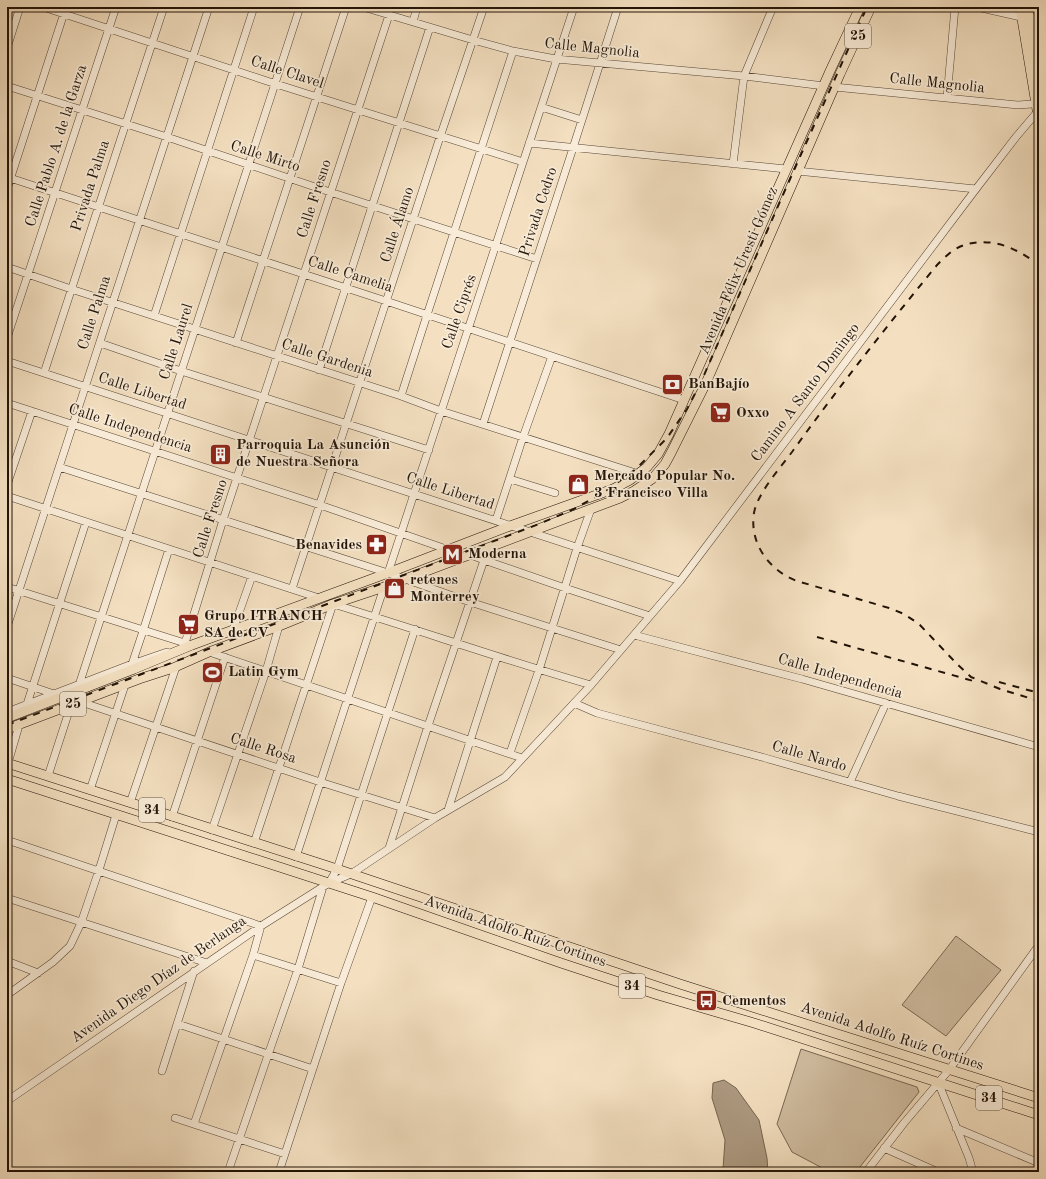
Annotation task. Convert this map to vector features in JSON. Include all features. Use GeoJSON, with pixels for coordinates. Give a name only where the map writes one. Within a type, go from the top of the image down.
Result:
{"type":"FeatureCollection","features":[{"type":"Feature","properties":{"kind":"main road","name":"Avenida Félix Uresti Gómez"},"geometry":{"type":"LineString","coordinates":[[7,718],[133,666],[177,651],[188,644],[233,630],[613,489],[639,474],[653,460],[663,446],[860,7]]}},
{"type":"Feature","properties":{"kind":"main road","name":"Avenida Félix Uresti Gómez"},"geometry":{"type":"LineString","coordinates":[[7,730],[174,667],[333,604],[384,587],[468,554],[620,498],[652,479],[665,464],[706,383],[844,64],[871,7]]}},
{"type":"Feature","properties":{"kind":"main road"},"geometry":{"type":"LineString","coordinates":[[1020,7],[1030,18],[1039,122]]}},
{"type":"Feature","properties":{"kind":"main road"},"geometry":{"type":"LineString","coordinates":[[1028,7],[1039,74]]}},
{"type":"Feature","properties":{"kind":"main road","name":"Avenida Adolfo Ruíz Cortines"},"geometry":{"type":"LineString","coordinates":[[7,763],[337,869],[680,984],[1039,1098]]}},
{"type":"Feature","properties":{"kind":"main road","name":"Avenida Adolfo Ruíz Cortines"},"geometry":{"type":"LineString","coordinates":[[7,778],[326,885],[372,897],[575,968],[754,1023],[1039,1115]]}},
{"type":"Feature","properties":{"kind":"street"},"geometry":{"type":"LineString","coordinates":[[7,48],[20,7]]}},
{"type":"Feature","properties":{"kind":"street","name":"Calle Clavel"},"geometry":{"type":"LineString","coordinates":[[43,7],[65,10],[109,28],[194,57],[399,124],[523,162]]}},
{"type":"Feature","properties":{"kind":"street","name":"Calle Pablo A. de la Garza"},"geometry":{"type":"LineString","coordinates":[[7,338],[116,7]]}},
{"type":"Feature","properties":{"kind":"street","name":"Privada Palma"},"geometry":{"type":"LineString","coordinates":[[44,373],[164,7]]}},
{"type":"Feature","properties":{"kind":"street","name":"Calle Palma"},"geometry":{"type":"LineString","coordinates":[[7,627],[112,303],[194,57],[209,7]]}},
{"type":"Feature","properties":{"kind":"street"},"geometry":{"type":"LineString","coordinates":[[154,316],[254,7]]}},
{"type":"Feature","properties":{"kind":"street","name":"Calle Laurel"},"geometry":{"type":"LineString","coordinates":[[79,685],[300,7]]}},
{"type":"Feature","properties":{"kind":"street"},"geometry":{"type":"LineString","coordinates":[[236,343],[346,7]]}},
{"type":"Feature","properties":{"kind":"street","name":"Calle Magnolia"},"geometry":{"type":"LineString","coordinates":[[363,7],[513,51],[556,60],[744,76],[824,86]]}},
{"type":"Feature","properties":{"kind":"street"},"geometry":{"type":"LineString","coordinates":[[412,22],[417,7]]}},
{"type":"Feature","properties":{"kind":"street","name":"Calle Álamo"},"geometry":{"type":"LineString","coordinates":[[292,589],[484,7]]}},
{"type":"Feature","properties":{"kind":"street","name":"Calle Ciprés"},"geometry":{"type":"LineString","coordinates":[[388,573],[574,7]]}},
{"type":"Feature","properties":{"kind":"street","name":"Privada Cedro"},"geometry":{"type":"LineString","coordinates":[[483,424],[618,7]]}},
{"type":"Feature","properties":{"kind":"street"},"geometry":{"type":"LineString","coordinates":[[733,164],[744,76],[773,7]]}},
{"type":"Feature","properties":{"kind":"street","name":"25"},"geometry":{"type":"LineString","coordinates":[[830,71],[831,62],[855,7]]}},
{"type":"Feature","properties":{"kind":"street","name":"25"},"geometry":{"type":"LineString","coordinates":[[840,74],[850,62],[875,7]]}},
{"type":"Feature","properties":{"kind":"street"},"geometry":{"type":"LineString","coordinates":[[947,98],[956,7]]}},
{"type":"Feature","properties":{"kind":"street"},"geometry":{"type":"LineString","coordinates":[[977,7],[1030,18]]}},
{"type":"Feature","properties":{"kind":"street"},"geometry":{"type":"LineString","coordinates":[[7,189],[9,178],[65,10]]}},
{"type":"Feature","properties":{"kind":"street","name":"Calle Fresno"},"geometry":{"type":"LineString","coordinates":[[188,644],[223,520],[389,15]]}},
{"type":"Feature","properties":{"kind":"street"},"geometry":{"type":"LineString","coordinates":[[319,370],[430,27]]}},
{"type":"Feature","properties":{"kind":"street"},"geometry":{"type":"LineString","coordinates":[[401,396],[513,51]]}},
{"type":"Feature","properties":{"kind":"street","name":"Calle Mirto"},"geometry":{"type":"LineString","coordinates":[[7,86],[537,259]]}},
{"type":"Feature","properties":{"kind":"street","name":"Calle Magnolia"},"geometry":{"type":"LineString","coordinates":[[834,87],[1038,108]]}},
{"type":"Feature","properties":{"kind":"street"},"geometry":{"type":"LineString","coordinates":[[540,107],[582,120]]}},
{"type":"Feature","properties":{"kind":"street","name":"Camino A Santo Domingo"},"geometry":{"type":"LineString","coordinates":[[574,703],[680,581],[1038,108]]}},
{"type":"Feature","properties":{"kind":"street"},"geometry":{"type":"LineString","coordinates":[[529,143],[786,169]]}},
{"type":"Feature","properties":{"kind":"street"},"geometry":{"type":"LineString","coordinates":[[798,171],[976,189]]}},
{"type":"Feature","properties":{"kind":"street","name":"Calle Camelia"},"geometry":{"type":"LineString","coordinates":[[9,178],[98,206],[684,400]]}},
{"type":"Feature","properties":{"kind":"street","name":"Calle Gardenia"},"geometry":{"type":"LineString","coordinates":[[7,267],[112,303],[401,396],[441,411],[639,474]]}},
{"type":"Feature","properties":{"kind":"street"},"geometry":{"type":"LineString","coordinates":[[100,343],[181,371],[429,450]]}},
{"type":"Feature","properties":{"kind":"street"},"geometry":{"type":"LineString","coordinates":[[496,520],[523,437],[552,356]]}},
{"type":"Feature","properties":{"kind":"street","name":"Calle Libertad"},"geometry":{"type":"LineString","coordinates":[[7,362],[680,581]]}},
{"type":"Feature","properties":{"kind":"street","name":"Calle Independencia"},"geometry":{"type":"LineString","coordinates":[[7,403],[320,505],[449,550]]}},
{"type":"Feature","properties":{"kind":"street"},"geometry":{"type":"LineString","coordinates":[[7,485],[32,411]]}},
{"type":"Feature","properties":{"kind":"street"},"geometry":{"type":"LineString","coordinates":[[59,467],[621,650]]}},
{"type":"Feature","properties":{"kind":"street"},"geometry":{"type":"LineString","coordinates":[[510,479],[554,493]]}},
{"type":"Feature","properties":{"kind":"street"},"geometry":{"type":"LineString","coordinates":[[7,496],[319,598]]}},
{"type":"Feature","properties":{"kind":"street"},"geometry":{"type":"LineString","coordinates":[[510,753],[539,670],[577,548],[591,509]]}},
{"type":"Feature","properties":{"kind":"street"},"geometry":{"type":"LineString","coordinates":[[27,704],[86,522]]}},
{"type":"Feature","properties":{"kind":"street"},"geometry":{"type":"LineString","coordinates":[[7,712],[133,666],[169,549]]}},
{"type":"Feature","properties":{"kind":"street"},"geometry":{"type":"LineString","coordinates":[[468,554],[650,616]]}},
{"type":"Feature","properties":{"kind":"street"},"geometry":{"type":"LineString","coordinates":[[389,848],[484,560]]}},
{"type":"Feature","properties":{"kind":"street"},"geometry":{"type":"LineString","coordinates":[[233,630],[252,576]]}},
{"type":"Feature","properties":{"kind":"street"},"geometry":{"type":"LineString","coordinates":[[7,587],[188,644]]}},
{"type":"Feature","properties":{"kind":"street"},"geometry":{"type":"LineString","coordinates":[[296,857],[384,587]]}},
{"type":"Feature","properties":{"kind":"street"},"geometry":{"type":"LineString","coordinates":[[254,843],[333,604],[415,629],[497,657],[591,684]]}},
{"type":"Feature","properties":{"kind":"street"},"geometry":{"type":"LineString","coordinates":[[212,830],[280,626]]}},
{"type":"Feature","properties":{"kind":"street"},"geometry":{"type":"LineString","coordinates":[[337,869],[415,629]]}},
{"type":"Feature","properties":{"kind":"street","name":"Calle Independencia"},"geometry":{"type":"LineString","coordinates":[[634,634],[802,679],[1039,747]]}},
{"type":"Feature","properties":{"kind":"street"},"geometry":{"type":"LineString","coordinates":[[209,652],[522,758]]}},
{"type":"Feature","properties":{"kind":"street"},"geometry":{"type":"LineString","coordinates":[[172,817],[225,657]]}},
{"type":"Feature","properties":{"kind":"street"},"geometry":{"type":"LineString","coordinates":[[448,810],[497,657]]}},
{"type":"Feature","properties":{"kind":"street"},"geometry":{"type":"LineString","coordinates":[[7,734],[70,708],[163,675],[174,667]]}},
{"type":"Feature","properties":{"kind":"street"},"geometry":{"type":"LineString","coordinates":[[130,803],[156,727],[174,667]]}},
{"type":"Feature","properties":{"kind":"street"},"geometry":{"type":"LineString","coordinates":[[7,678],[54,694]]}},
{"type":"Feature","properties":{"kind":"street"},"geometry":{"type":"LineString","coordinates":[[90,790],[124,688]]}},
{"type":"Feature","properties":{"kind":"street","name":"Calle Rosa"},"geometry":{"type":"LineString","coordinates":[[84,703],[320,782],[435,818]]}},
{"type":"Feature","properties":{"kind":"street"},"geometry":{"type":"LineString","coordinates":[[351,874],[435,818],[505,777],[574,703]]}},
{"type":"Feature","properties":{"kind":"street","name":"Calle Nardo"},"geometry":{"type":"LineString","coordinates":[[574,703],[597,713],[1039,832]]}},
{"type":"Feature","properties":{"kind":"street"},"geometry":{"type":"LineString","coordinates":[[850,782],[886,703]]}},
{"type":"Feature","properties":{"kind":"street"},"geometry":{"type":"LineString","coordinates":[[48,776],[70,708]]}},
{"type":"Feature","properties":{"kind":"street"},"geometry":{"type":"LineString","coordinates":[[7,763],[18,729]]}},
{"type":"Feature","properties":{"kind":"street"},"geometry":{"type":"LineString","coordinates":[[7,995],[38,973],[67,949],[74,938],[81,923],[99,870],[116,814]]}},
{"type":"Feature","properties":{"kind":"street"},"geometry":{"type":"LineString","coordinates":[[7,840],[261,926],[253,955],[194,1124]]}},
{"type":"Feature","properties":{"kind":"street","name":"Avenida Diego Díaz de Berlanga"},"geometry":{"type":"LineString","coordinates":[[326,885],[337,869]]}},
{"type":"Feature","properties":{"kind":"street","name":"Avenida Diego Díaz de Berlanga"},"geometry":{"type":"LineString","coordinates":[[7,1101],[261,926],[326,885],[351,874]]}},
{"type":"Feature","properties":{"kind":"street"},"geometry":{"type":"LineString","coordinates":[[228,1172],[326,885]]}},
{"type":"Feature","properties":{"kind":"street"},"geometry":{"type":"LineString","coordinates":[[279,1172],[372,897]]}},
{"type":"Feature","properties":{"kind":"street"},"geometry":{"type":"LineString","coordinates":[[7,898],[207,963]]}},
{"type":"Feature","properties":{"kind":"street"},"geometry":{"type":"LineString","coordinates":[[866,1172],[949,1070],[1039,945]]}},
{"type":"Feature","properties":{"kind":"street"},"geometry":{"type":"LineString","coordinates":[[253,955],[342,983]]}},
{"type":"Feature","properties":{"kind":"street"},"geometry":{"type":"LineString","coordinates":[[7,962],[38,973]]}},
{"type":"Feature","properties":{"kind":"street"},"geometry":{"type":"LineString","coordinates":[[162,1071],[194,971]]}},
{"type":"Feature","properties":{"kind":"street"},"geometry":{"type":"LineString","coordinates":[[178,1024],[313,1069]]}},
{"type":"Feature","properties":{"kind":"street"},"geometry":{"type":"LineString","coordinates":[[938,1082],[973,1172]]}},
{"type":"Feature","properties":{"kind":"street"},"geometry":{"type":"LineString","coordinates":[[175,1118],[285,1154]]}},
{"type":"Feature","properties":{"kind":"street"},"geometry":{"type":"LineString","coordinates":[[956,1128],[1039,1163]]}},
{"type":"Feature","properties":{"kind":"street"},"geometry":{"type":"LineString","coordinates":[[884,1148],[938,1172]]}},
{"type":"Feature","properties":{"kind":"shaded area"},"geometry":{"type":"Polygon","coordinates":[[[956,936],[1001,970],[946,1036],[902,1005],[956,936]]]}},
{"type":"Feature","properties":{"kind":"shaded area"},"geometry":{"type":"Polygon","coordinates":[[[801,1049],[917,1087],[919,1092],[856,1172],[830,1172],[792,1152],[777,1124],[801,1049]]]}},
{"type":"Feature","properties":{"kind":"shaded area"},"geometry":{"type":"Polygon","coordinates":[[[724,1080],[736,1088],[759,1120],[767,1158],[768,1172],[722,1172],[725,1140],[712,1098],[713,1083],[724,1080]]]}},
{"type":"Feature","properties":{"kind":"railway"},"geometry":{"type":"LineString","coordinates":[[7,725],[539,524],[574,509],[606,491],[636,469],[667,438],[687,409],[701,382],[867,7]]}},
{"type":"Feature","properties":{"kind":"railway"},"geometry":{"type":"LineString","coordinates":[[1039,268],[1026,256],[1009,247],[992,243],[983,242],[966,244],[958,247],[947,255],[937,265],[863,357],[770,481],[756,506],[753,524],[758,546],[770,563],[778,571],[797,581],[889,608],[904,614],[919,624],[971,677],[1000,689],[1039,701]]}},
{"type":"Feature","properties":{"kind":"railway"},"geometry":{"type":"LineString","coordinates":[[817,637],[977,682]]}},
{"type":"Feature","properties":{"kind":"railway"},"geometry":{"type":"LineString","coordinates":[[999,682],[1039,693]]}},
{"type":"Feature","properties":{"kind":"place","name":"BanBajío"},"geometry":{"type":"Point","coordinates":[673,384]}},
{"type":"Feature","properties":{"kind":"place","name":"Oxxo"},"geometry":{"type":"Point","coordinates":[720,413]}},
{"type":"Feature","properties":{"kind":"place","name":"Parroquia La Asunción de Nuestra Señora"},"geometry":{"type":"Point","coordinates":[220,454]}},
{"type":"Feature","properties":{"kind":"place","name":"Mercado Popular No. 3 Francisco Villa"},"geometry":{"type":"Point","coordinates":[579,485]}},
{"type":"Feature","properties":{"kind":"place","name":"Benavides"},"geometry":{"type":"Point","coordinates":[377,545]}},
{"type":"Feature","properties":{"kind":"place","name":"Moderna"},"geometry":{"type":"Point","coordinates":[453,554]}},
{"type":"Feature","properties":{"kind":"place","name":"retenes Monterrey"},"geometry":{"type":"Point","coordinates":[395,589]}},
{"type":"Feature","properties":{"kind":"place","name":"Grupo ITRANCH SA de CV"},"geometry":{"type":"Point","coordinates":[189,625]}},
{"type":"Feature","properties":{"kind":"place","name":"Latin Gym"},"geometry":{"type":"Point","coordinates":[212,672]}},
{"type":"Feature","properties":{"kind":"place","name":"Cementos"},"geometry":{"type":"Point","coordinates":[707,1001]}}]}
